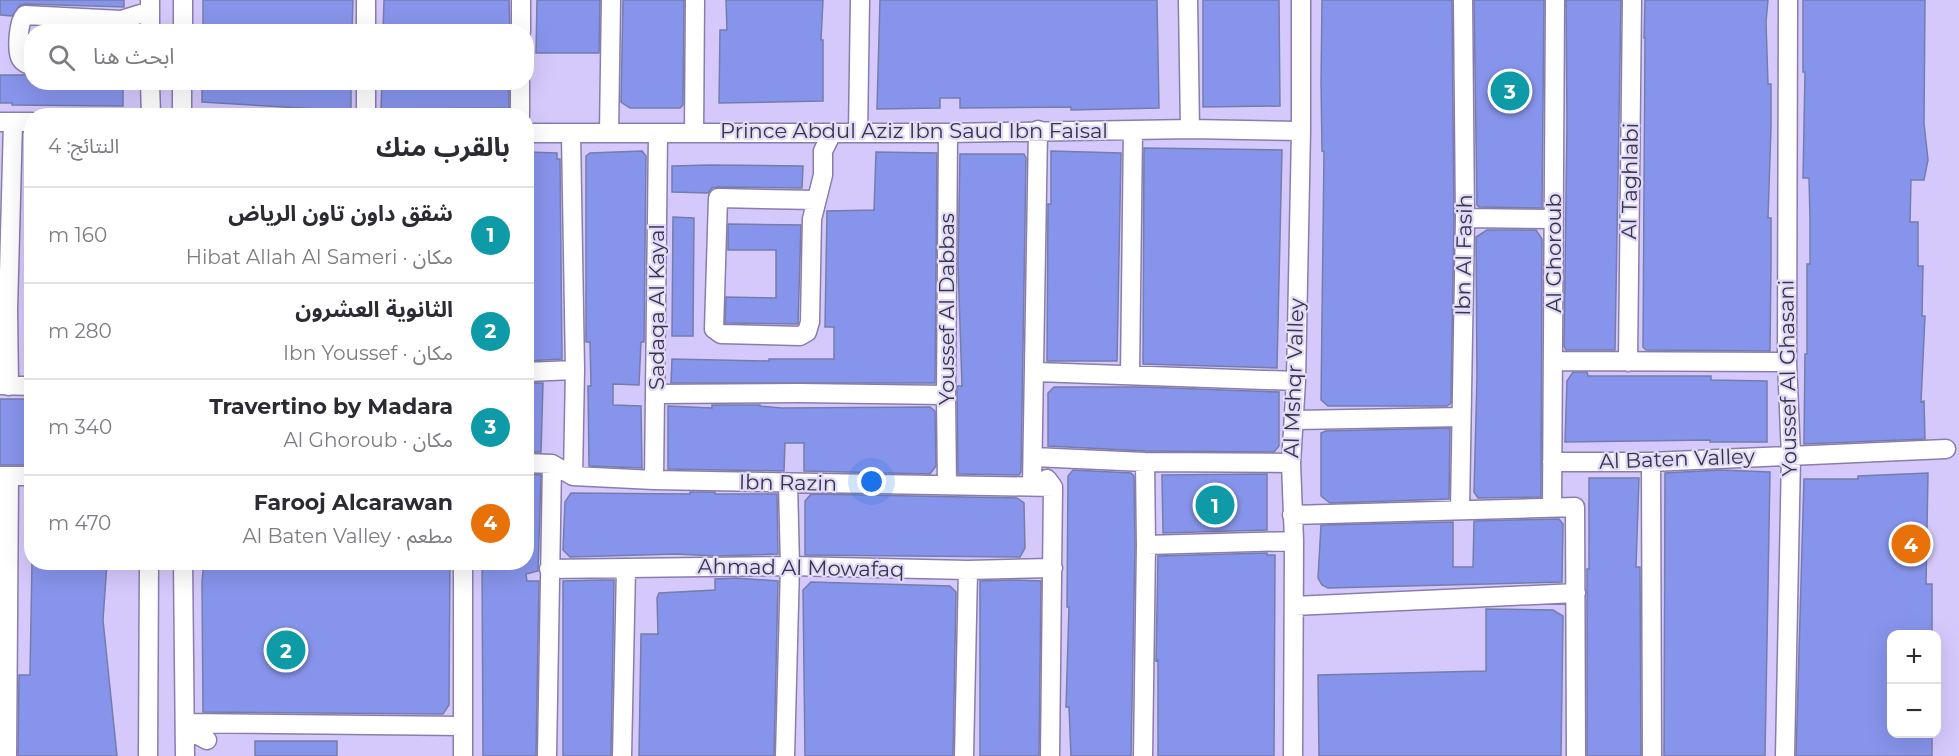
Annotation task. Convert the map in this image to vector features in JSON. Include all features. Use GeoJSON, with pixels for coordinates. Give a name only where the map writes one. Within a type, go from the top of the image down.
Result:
{"type":"FeatureCollection","features":[{"type":"Feature","properties":{"kind":"street"},"geometry":{"type":"LineString","coordinates":[[183,0],[183,24]]}},
{"type":"Feature","properties":{"kind":"street"},"geometry":{"type":"LineString","coordinates":[[366,0],[366,24]]}},
{"type":"Feature","properties":{"kind":"street"},"geometry":{"type":"LineString","coordinates":[[521,0],[521,24]]}},
{"type":"Feature","properties":{"kind":"street"},"geometry":{"type":"LineString","coordinates":[[609,133],[611,0]]}},
{"type":"Feature","properties":{"kind":"street"},"geometry":{"type":"LineString","coordinates":[[694,133],[695,0]]}},
{"type":"Feature","properties":{"kind":"street"},"geometry":{"type":"LineString","coordinates":[[858,133],[860,0]]}},
{"type":"Feature","properties":{"kind":"street"},"geometry":{"type":"LineString","coordinates":[[1188,0],[1190,129]]}},
{"type":"Feature","properties":{"kind":"street","name":"Al Mshqr Valley"},"geometry":{"type":"LineString","coordinates":[[1293,756],[1294,541],[1291,463],[1296,381],[1301,0]]}},
{"type":"Feature","properties":{"kind":"street","name":"Ibn Al Fasih"},"geometry":{"type":"LineString","coordinates":[[1460,510],[1465,218],[1463,0]]}},
{"type":"Feature","properties":{"kind":"street","name":"Al Ghoroub"},"geometry":{"type":"LineString","coordinates":[[1552,507],[1555,0]]}},
{"type":"Feature","properties":{"kind":"street","name":"Al Taghlabi"},"geometry":{"type":"LineString","coordinates":[[1628,362],[1632,0]]}},
{"type":"Feature","properties":{"kind":"street","name":"Youssef Al Ghasani"},"geometry":{"type":"LineString","coordinates":[[1785,756],[1791,456],[1787,362],[1788,0]]}},
{"type":"Feature","properties":{"kind":"street"},"geometry":{"type":"LineString","coordinates":[[124,24],[150,5]]}},
{"type":"Feature","properties":{"kind":"street"},"geometry":{"type":"LineString","coordinates":[[150,5],[150,24]]}},
{"type":"Feature","properties":{"kind":"street"},"geometry":{"type":"LineString","coordinates":[[24,62],[20,57],[19,24],[25,15],[104,24]]}},
{"type":"Feature","properties":{"kind":"street"},"geometry":{"type":"LineString","coordinates":[[150,90],[151,108]]}},
{"type":"Feature","properties":{"kind":"street"},"geometry":{"type":"LineString","coordinates":[[182,90],[182,108]]}},
{"type":"Feature","properties":{"kind":"street"},"geometry":{"type":"LineString","coordinates":[[366,90],[366,108]]}},
{"type":"Feature","properties":{"kind":"street"},"geometry":{"type":"LineString","coordinates":[[520,90],[520,108]]}},
{"type":"Feature","properties":{"kind":"street"},"geometry":{"type":"LineString","coordinates":[[24,122],[6,122],[8,310],[4,386],[24,386]]}},
{"type":"Feature","properties":{"kind":"street","name":"Prince Abdul Aziz Ibn Saud Ibn Faisal"},"geometry":{"type":"LineString","coordinates":[[534,133],[948,133],[1190,129],[1301,131]]}},
{"type":"Feature","properties":{"kind":"street"},"geometry":{"type":"LineString","coordinates":[[1032,485],[1036,372],[1038,130]]}},
{"type":"Feature","properties":{"kind":"street"},"geometry":{"type":"LineString","coordinates":[[1130,375],[1133,130]]}},
{"type":"Feature","properties":{"kind":"street"},"geometry":{"type":"LineString","coordinates":[[816,200],[718,198],[714,329],[717,332],[721,334],[800,336],[807,332],[810,322],[812,219],[823,175],[822,151],[832,133]]}},
{"type":"Feature","properties":{"kind":"street","name":"Youssef Al Dabbas"},"geometry":{"type":"LineString","coordinates":[[947,485],[948,133]]}},
{"type":"Feature","properties":{"kind":"street"},"geometry":{"type":"LineString","coordinates":[[571,134],[575,370],[573,476]]}},
{"type":"Feature","properties":{"kind":"street","name":"Sadaqa Al Kayal"},"geometry":{"type":"LineString","coordinates":[[654,480],[658,134]]}},
{"type":"Feature","properties":{"kind":"street"},"geometry":{"type":"LineString","coordinates":[[1465,218],[1554,219]]}},
{"type":"Feature","properties":{"kind":"street"},"geometry":{"type":"LineString","coordinates":[[1554,362],[1787,362]]}},
{"type":"Feature","properties":{"kind":"street"},"geometry":{"type":"LineString","coordinates":[[534,372],[575,370]]}},
{"type":"Feature","properties":{"kind":"street"},"geometry":{"type":"LineString","coordinates":[[1036,372],[1296,381]]}},
{"type":"Feature","properties":{"kind":"street"},"geometry":{"type":"LineString","coordinates":[[656,394],[946,395]]}},
{"type":"Feature","properties":{"kind":"street"},"geometry":{"type":"LineString","coordinates":[[1295,420],[1461,417]]}},
{"type":"Feature","properties":{"kind":"street","name":"Al Baten Valley"},"geometry":{"type":"LineString","coordinates":[[1552,462],[1651,462],[1946,449]]}},
{"type":"Feature","properties":{"kind":"street"},"geometry":{"type":"LineString","coordinates":[[1033,457],[1145,462],[1291,463]]}},
{"type":"Feature","properties":{"kind":"street"},"geometry":{"type":"LineString","coordinates":[[1033,457],[1053,487],[1050,756]]}},
{"type":"Feature","properties":{"kind":"street"},"geometry":{"type":"LineString","coordinates":[[1143,756],[1145,462]]}},
{"type":"Feature","properties":{"kind":"street"},"geometry":{"type":"LineString","coordinates":[[1651,462],[1652,756]]}},
{"type":"Feature","properties":{"kind":"street","name":"Ibn Razin"},"geometry":{"type":"LineString","coordinates":[[534,463],[552,464],[573,476],[654,480],[1053,487]]}},
{"type":"Feature","properties":{"kind":"street"},"geometry":{"type":"LineString","coordinates":[[547,756],[552,464]]}},
{"type":"Feature","properties":{"kind":"street"},"geometry":{"type":"LineString","coordinates":[[7,756],[5,476],[24,476]]}},
{"type":"Feature","properties":{"kind":"street"},"geometry":{"type":"LineString","coordinates":[[785,756],[790,566],[788,483]]}},
{"type":"Feature","properties":{"kind":"street"},"geometry":{"type":"LineString","coordinates":[[1292,515],[1575,507],[1576,756]]}},
{"type":"Feature","properties":{"kind":"street"},"geometry":{"type":"LineString","coordinates":[[1146,545],[1294,541]]}},
{"type":"Feature","properties":{"kind":"street","name":"Ahmad Al Mowafaq"},"geometry":{"type":"LineString","coordinates":[[549,568],[790,566],[968,570],[1053,568]]}},
{"type":"Feature","properties":{"kind":"street"},"geometry":{"type":"LineString","coordinates":[[622,756],[626,568]]}},
{"type":"Feature","properties":{"kind":"street"},"geometry":{"type":"LineString","coordinates":[[148,756],[149,570]]}},
{"type":"Feature","properties":{"kind":"street"},"geometry":{"type":"LineString","coordinates":[[183,570],[185,756]]}},
{"type":"Feature","properties":{"kind":"street"},"geometry":{"type":"LineString","coordinates":[[463,756],[464,570]]}},
{"type":"Feature","properties":{"kind":"street"},"geometry":{"type":"LineString","coordinates":[[964,756],[968,570]]}},
{"type":"Feature","properties":{"kind":"street"},"geometry":{"type":"LineString","coordinates":[[1294,606],[1575,594]]}},
{"type":"Feature","properties":{"kind":"street"},"geometry":{"type":"LineString","coordinates":[[186,726],[463,726]]}},
{"type":"Feature","properties":{"kind":"street"},"geometry":{"type":"LineString","coordinates":[[186,726],[207,740]]}},
{"type":"Feature","properties":{"kind":"building"},"geometry":{"type":"Polygon","coordinates":[[[0,0],[124,0],[124,7],[26,4],[20,5],[12,16],[0,15],[0,0]]]}},
{"type":"Feature","properties":{"kind":"building"},"geometry":{"type":"Polygon","coordinates":[[[203,0],[353,0],[352,24],[203,24],[203,0]]]}},
{"type":"Feature","properties":{"kind":"building"},"geometry":{"type":"Polygon","coordinates":[[[384,0],[509,0],[510,24],[383,24],[384,0]]]}},
{"type":"Feature","properties":{"kind":"building"},"geometry":{"type":"Polygon","coordinates":[[[537,0],[600,0],[599,53],[536,53],[537,0]]]}},
{"type":"Feature","properties":{"kind":"building"},"geometry":{"type":"Polygon","coordinates":[[[623,0],[684,0],[683,105],[680,108],[630,108],[621,102],[623,0]]]}},
{"type":"Feature","properties":{"kind":"building"},"geometry":{"type":"Polygon","coordinates":[[[726,0],[823,0],[821,40],[823,40],[823,101],[719,103],[720,30],[727,30],[726,0]]]}},
{"type":"Feature","properties":{"kind":"building"},"geometry":{"type":"Polygon","coordinates":[[[880,0],[1157,0],[1159,108],[1071,110],[1071,107],[960,108],[960,98],[940,98],[940,108],[877,109],[880,0]]]}},
{"type":"Feature","properties":{"kind":"building"},"geometry":{"type":"Polygon","coordinates":[[[1203,0],[1279,0],[1280,106],[1203,107],[1203,0]]]}},
{"type":"Feature","properties":{"kind":"building"},"geometry":{"type":"Polygon","coordinates":[[[1322,0],[1452,0],[1454,218],[1451,403],[1447,406],[1328,406],[1321,400],[1324,152],[1322,151],[1321,82],[1322,0]]]}},
{"type":"Feature","properties":{"kind":"building"},"geometry":{"type":"Polygon","coordinates":[[[1474,0],[1544,0],[1542,208],[1479,207],[1477,205],[1474,0]]]}},
{"type":"Feature","properties":{"kind":"building"},"geometry":{"type":"Polygon","coordinates":[[[1566,0],[1621,0],[1615,350],[1566,350],[1564,346],[1566,0]]]}},
{"type":"Feature","properties":{"kind":"building"},"geometry":{"type":"Polygon","coordinates":[[[1645,0],[1768,0],[1766,22],[1768,84],[1771,84],[1768,218],[1771,218],[1770,351],[1646,350],[1643,347],[1645,0]]]}},
{"type":"Feature","properties":{"kind":"building"},"geometry":{"type":"Polygon","coordinates":[[[1803,0],[1925,0],[1924,123],[1928,160],[1924,180],[1911,180],[1910,222],[1918,222],[1918,266],[1923,266],[1922,316],[1925,316],[1921,402],[1924,401],[1925,439],[1804,444],[1810,219],[1809,178],[1803,178],[1805,72],[1803,72],[1803,0]]]}},
{"type":"Feature","properties":{"kind":"building"},"geometry":{"type":"Polygon","coordinates":[[[0,75],[24,75],[24,90],[123,90],[123,106],[0,103],[0,75]]]}},
{"type":"Feature","properties":{"kind":"building"},"geometry":{"type":"Polygon","coordinates":[[[202,90],[351,90],[351,108],[301,108],[202,102],[202,90]]]}},
{"type":"Feature","properties":{"kind":"building"},"geometry":{"type":"Polygon","coordinates":[[[382,90],[509,90],[509,108],[381,108],[382,90]]]}},
{"type":"Feature","properties":{"kind":"building"},"geometry":{"type":"Polygon","coordinates":[[[1144,148],[1282,150],[1277,368],[1143,364],[1144,148]]]}},
{"type":"Feature","properties":{"kind":"building"},"geometry":{"type":"Polygon","coordinates":[[[642,151],[646,156],[644,342],[641,342],[639,385],[613,384],[613,405],[641,406],[642,468],[589,466],[588,386],[591,386],[590,342],[586,342],[586,156],[590,153],[642,151]]]}},
{"type":"Feature","properties":{"kind":"building"},"geometry":{"type":"Polygon","coordinates":[[[1051,151],[1121,153],[1117,361],[1047,361],[1048,204],[1051,204],[1051,151]]]}},
{"type":"Feature","properties":{"kind":"building"},"geometry":{"type":"Polygon","coordinates":[[[534,152],[557,153],[557,159],[560,159],[562,359],[534,361],[534,152]]]}},
{"type":"Feature","properties":{"kind":"building"},"geometry":{"type":"Polygon","coordinates":[[[876,152],[937,153],[935,383],[671,383],[672,359],[769,361],[769,359],[834,359],[834,327],[825,327],[827,211],[874,210],[876,152]]]}},
{"type":"Feature","properties":{"kind":"building"},"geometry":{"type":"Polygon","coordinates":[[[960,154],[1024,154],[1026,158],[1021,472],[1019,475],[958,474],[957,386],[962,386],[958,264],[960,154]]]}},
{"type":"Feature","properties":{"kind":"building"},"geometry":{"type":"Polygon","coordinates":[[[672,166],[803,166],[802,188],[718,187],[712,188],[708,193],[672,192],[672,166]]]}},
{"type":"Feature","properties":{"kind":"building"},"geometry":{"type":"Polygon","coordinates":[[[673,217],[694,218],[693,336],[672,336],[673,217]]]}},
{"type":"Feature","properties":{"kind":"building"},"geometry":{"type":"Polygon","coordinates":[[[728,224],[801,225],[798,324],[725,323],[726,297],[776,298],[776,250],[728,250],[728,224]]]}},
{"type":"Feature","properties":{"kind":"building"},"geometry":{"type":"Polygon","coordinates":[[[1487,230],[1536,230],[1542,239],[1541,497],[1478,498],[1474,492],[1477,377],[1476,237],[1487,230]]]}},
{"type":"Feature","properties":{"kind":"building"},"geometry":{"type":"Polygon","coordinates":[[[1573,372],[1587,372],[1588,376],[1711,376],[1711,380],[1767,381],[1767,442],[1710,442],[1710,440],[1565,442],[1567,381],[1573,372]]]}},
{"type":"Feature","properties":{"kind":"building"},"geometry":{"type":"Polygon","coordinates":[[[534,383],[543,383],[541,452],[534,452],[534,383]]]}},
{"type":"Feature","properties":{"kind":"building"},"geometry":{"type":"Polygon","coordinates":[[[1054,387],[1143,387],[1279,392],[1279,446],[1274,452],[1145,451],[1048,446],[1048,393],[1054,387]]]}},
{"type":"Feature","properties":{"kind":"building"},"geometry":{"type":"Polygon","coordinates":[[[0,399],[24,399],[24,465],[0,465],[0,399]]]}},
{"type":"Feature","properties":{"kind":"building"},"geometry":{"type":"Polygon","coordinates":[[[712,405],[760,405],[782,408],[930,407],[935,411],[936,466],[930,474],[804,471],[804,443],[785,443],[784,471],[668,469],[668,406],[712,408],[712,405]]]}},
{"type":"Feature","properties":{"kind":"building"},"geometry":{"type":"Polygon","coordinates":[[[1450,428],[1449,499],[1330,503],[1321,496],[1321,433],[1326,431],[1450,428]]]}},
{"type":"Feature","properties":{"kind":"building"},"geometry":{"type":"Polygon","coordinates":[[[1073,470],[1131,473],[1134,476],[1131,756],[1071,756],[1069,707],[1066,707],[1069,607],[1067,607],[1068,476],[1073,470]]]}},
{"type":"Feature","properties":{"kind":"building"},"geometry":{"type":"Polygon","coordinates":[[[1721,470],[1770,472],[1765,756],[1664,756],[1665,473],[1721,470]]]}},
{"type":"Feature","properties":{"kind":"building"},"geometry":{"type":"Polygon","coordinates":[[[1928,473],[1926,584],[1932,584],[1932,630],[1887,630],[1887,738],[1932,738],[1932,756],[1796,756],[1804,479],[1858,479],[1858,476],[1928,473]]]}},
{"type":"Feature","properties":{"kind":"building"},"geometry":{"type":"Polygon","coordinates":[[[1267,474],[1267,530],[1163,533],[1162,475],[1267,474]]]}},
{"type":"Feature","properties":{"kind":"building"},"geometry":{"type":"Polygon","coordinates":[[[534,475],[541,475],[538,571],[526,574],[527,581],[539,581],[536,756],[483,756],[482,570],[534,570],[534,475]]]}},
{"type":"Feature","properties":{"kind":"building"},"geometry":{"type":"Polygon","coordinates":[[[1589,478],[1639,478],[1636,567],[1640,567],[1641,756],[1587,756],[1589,478]]]}},
{"type":"Feature","properties":{"kind":"building"},"geometry":{"type":"Polygon","coordinates":[[[690,492],[777,494],[778,554],[570,557],[563,550],[565,502],[571,493],[690,494],[690,492]]]}},
{"type":"Feature","properties":{"kind":"building"},"geometry":{"type":"Polygon","coordinates":[[[811,494],[1017,498],[1024,503],[1025,548],[1020,557],[805,555],[805,501],[811,494]]]}},
{"type":"Feature","properties":{"kind":"building"},"geometry":{"type":"Polygon","coordinates":[[[1559,519],[1563,524],[1562,582],[1328,588],[1322,585],[1318,578],[1321,525],[1453,522],[1453,567],[1473,567],[1474,521],[1559,519]]]}},
{"type":"Feature","properties":{"kind":"building"},"geometry":{"type":"Polygon","coordinates":[[[1267,553],[1267,555],[1275,555],[1274,756],[1158,756],[1158,660],[1156,661],[1158,556],[1267,553]]]}},
{"type":"Feature","properties":{"kind":"building"},"geometry":{"type":"Polygon","coordinates":[[[32,570],[106,570],[103,620],[117,756],[18,756],[19,675],[30,675],[32,570]]]}},
{"type":"Feature","properties":{"kind":"building"},"geometry":{"type":"Polygon","coordinates":[[[203,570],[450,570],[449,705],[443,714],[203,712],[203,570]]]}},
{"type":"Feature","properties":{"kind":"building"},"geometry":{"type":"Polygon","coordinates":[[[715,579],[778,581],[774,756],[639,756],[641,634],[658,634],[657,598],[659,593],[715,590],[715,579]]]}},
{"type":"Feature","properties":{"kind":"building"},"geometry":{"type":"Polygon","coordinates":[[[614,580],[611,756],[563,756],[563,581],[614,580]]]}},
{"type":"Feature","properties":{"kind":"building"},"geometry":{"type":"Polygon","coordinates":[[[980,581],[1041,581],[1039,756],[980,756],[980,581]]]}},
{"type":"Feature","properties":{"kind":"building"},"geometry":{"type":"Polygon","coordinates":[[[811,582],[950,586],[956,592],[953,756],[805,756],[803,590],[811,582]]]}},
{"type":"Feature","properties":{"kind":"building"},"geometry":{"type":"Polygon","coordinates":[[[1486,609],[1553,610],[1563,616],[1561,756],[1319,756],[1318,675],[1486,671],[1486,609]]]}},
{"type":"Feature","properties":{"kind":"building"},"geometry":{"type":"Polygon","coordinates":[[[255,741],[337,741],[337,756],[255,756],[255,741]]]}},
{"type":"Feature","properties":{"kind":"place","name":"Travertino by Madara"},"geometry":{"type":"Point","coordinates":[1510,91]}},
{"type":"Feature","properties":{"kind":"place","name":"شقق داون تاون الرياض"},"geometry":{"type":"Point","coordinates":[1215,505]}},
{"type":"Feature","properties":{"kind":"place","name":"Farooj Alcarawan"},"geometry":{"type":"Point","coordinates":[1911,544]}},
{"type":"Feature","properties":{"kind":"place","name":"الثانوية العشرون"},"geometry":{"type":"Point","coordinates":[286,650]}}]}
